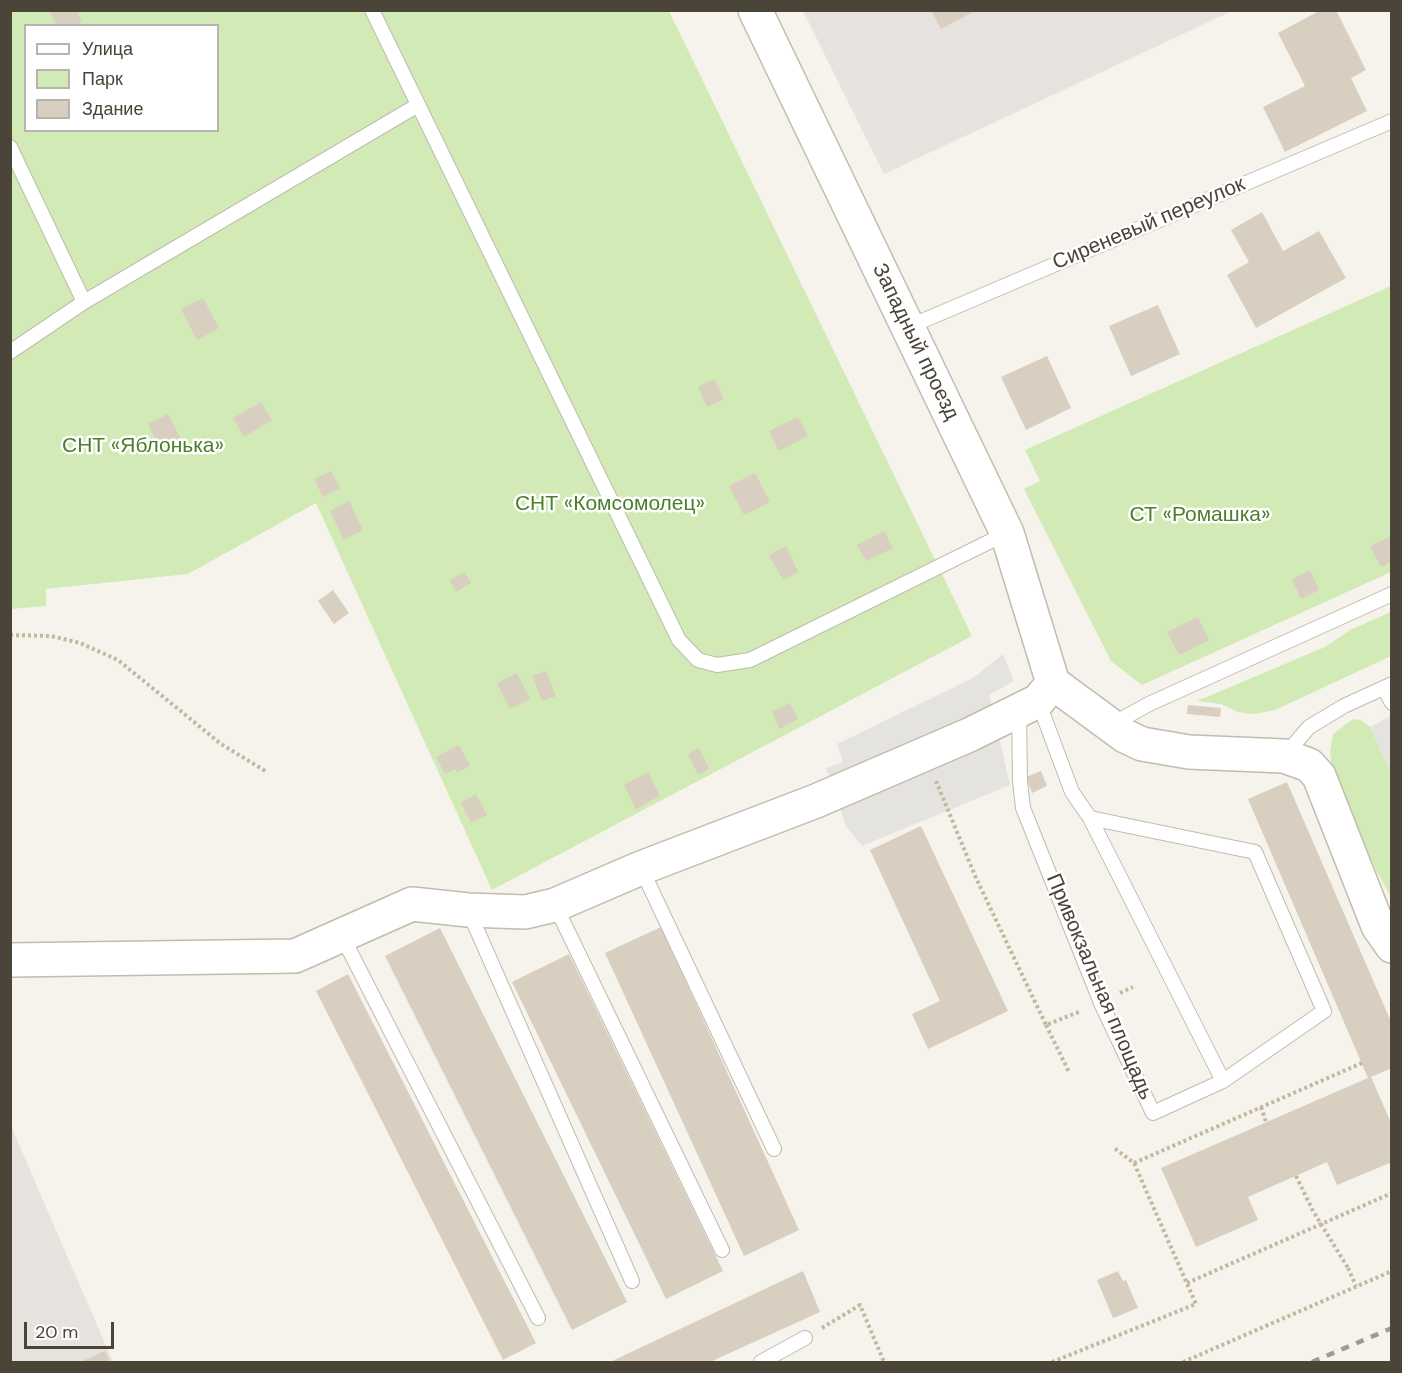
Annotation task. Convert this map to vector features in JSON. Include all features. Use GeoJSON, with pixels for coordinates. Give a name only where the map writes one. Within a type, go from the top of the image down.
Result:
{"type":"FeatureCollection","features":[{"type":"Feature","properties":{"kind":"street","name":"Западный проезд"},"geometry":{"type":"LineString","coordinates":[[755,10],[1007,533],[1037,698]]}},
{"type":"Feature","properties":{"kind":"street"},"geometry":{"type":"LineString","coordinates":[[10,960],[295,956],[412,904],[468,910],[525,912],[555,905],[641,868],[816,801],[1037,698],[1109,726],[1142,744],[1166,750],[1284,756],[1309,765],[1319,776],[1378,926],[1392,946]]}},
{"type":"Feature","properties":{"kind":"lane"},"geometry":{"type":"LineString","coordinates":[[372,10],[679,640],[698,660],[717,666],[750,660],[1007,533]]}},
{"type":"Feature","properties":{"kind":"lane"},"geometry":{"type":"LineString","coordinates":[[10,352],[84,302],[418,105]]}},
{"type":"Feature","properties":{"kind":"lane","name":"Сиреневый переулок"},"geometry":{"type":"LineString","coordinates":[[908,327],[1392,121]]}},
{"type":"Feature","properties":{"kind":"lane"},"geometry":{"type":"LineString","coordinates":[[10,147],[84,302]]}},
{"type":"Feature","properties":{"kind":"lane"},"geometry":{"type":"LineString","coordinates":[[1109,726],[1149,704],[1392,594]]}},
{"type":"Feature","properties":{"kind":"lane"},"geometry":{"type":"LineString","coordinates":[[1284,756],[1309,727],[1344,706],[1388,686],[1392,703]]}},
{"type":"Feature","properties":{"kind":"lane"},"geometry":{"type":"LineString","coordinates":[[1037,698],[1071,792],[1090,818],[1223,1081],[1324,1011],[1255,852],[1090,818]]}},
{"type":"Feature","properties":{"kind":"lane","name":"Привокзальная площадь"},"geometry":{"type":"LineString","coordinates":[[1037,698],[1020,781],[1023,808],[1101,1003],[1153,1113],[1223,1081]]}},
{"type":"Feature","properties":{"kind":"lane"},"geometry":{"type":"LineString","coordinates":[[641,868],[774,1149]]}},
{"type":"Feature","properties":{"kind":"lane"},"geometry":{"type":"LineString","coordinates":[[555,905],[722,1250]]}},
{"type":"Feature","properties":{"kind":"lane"},"geometry":{"type":"LineString","coordinates":[[468,910],[632,1281]]}},
{"type":"Feature","properties":{"kind":"lane"},"geometry":{"type":"LineString","coordinates":[[342,936],[537,1318]]}},
{"type":"Feature","properties":{"kind":"lane"},"geometry":{"type":"LineString","coordinates":[[761,1362],[805,1338]]}},
{"type":"Feature","properties":{"kind":"path"},"geometry":{"type":"LineString","coordinates":[[10,635],[51,636],[80,643],[118,660],[221,744],[267,772]]}},
{"type":"Feature","properties":{"kind":"path"},"geometry":{"type":"LineString","coordinates":[[946,774],[935,779],[976,878],[1069,1072]]}},
{"type":"Feature","properties":{"kind":"path"},"geometry":{"type":"LineString","coordinates":[[1046,1025],[1101,1003],[1133,987]]}},
{"type":"Feature","properties":{"kind":"path"},"geometry":{"type":"LineString","coordinates":[[1134,1163],[1362,1063]]}},
{"type":"Feature","properties":{"kind":"path"},"geometry":{"type":"LineString","coordinates":[[1261,1107],[1266,1122]]}},
{"type":"Feature","properties":{"kind":"path"},"geometry":{"type":"LineString","coordinates":[[1052,1362],[1196,1304],[1134,1163],[1113,1147]]}},
{"type":"Feature","properties":{"kind":"path"},"geometry":{"type":"LineString","coordinates":[[1296,1176],[1313,1211],[1348,1268],[1356,1286]]}},
{"type":"Feature","properties":{"kind":"path"},"geometry":{"type":"LineString","coordinates":[[1187,1283],[1392,1193]]}},
{"type":"Feature","properties":{"kind":"path"},"geometry":{"type":"LineString","coordinates":[[1183,1362],[1392,1271]]}},
{"type":"Feature","properties":{"kind":"path"},"geometry":{"type":"LineString","coordinates":[[805,1338],[860,1305],[884,1362]]}},
{"type":"Feature","properties":{"kind":"shaded area"},"geometry":{"type":"Polygon","coordinates":[[[803,11],[1232,11],[884,174],[803,11]]]}},
{"type":"Feature","properties":{"kind":"shaded area"},"geometry":{"type":"Polygon","coordinates":[[[1003,654],[1014,681],[989,695],[1010,785],[862,846],[846,826],[826,768],[843,762],[837,744],[973,678],[1003,654]]]}},
{"type":"Feature","properties":{"kind":"shaded area"},"geometry":{"type":"Polygon","coordinates":[[[1391,716],[1391,772],[1370,727],[1391,716]]]}},
{"type":"Feature","properties":{"kind":"shaded area"},"geometry":{"type":"Polygon","coordinates":[[[11,1126],[113,1362],[11,1362],[11,1126]]]}},
{"type":"Feature","properties":{"kind":"green space","name":"СНТ «Комсомолец»"},"geometry":{"type":"Polygon","coordinates":[[[10,11],[669,11],[972,636],[492,890],[316,503],[188,574],[46,589],[46,606],[11,609],[10,11]]]}},
{"type":"Feature","properties":{"kind":"green space","name":"СТ «Ромашка»"},"geometry":{"type":"Polygon","coordinates":[[[1391,286],[1391,572],[1142,685],[1111,661],[1024,489],[1040,481],[1025,450],[1391,286]]]}},
{"type":"Feature","properties":{"kind":"green space"},"geometry":{"type":"Polygon","coordinates":[[[1391,612],[1391,656],[1275,710],[1254,714],[1238,712],[1221,704],[1197,701],[1325,647],[1350,630],[1391,612]]]}},
{"type":"Feature","properties":{"kind":"green space"},"geometry":{"type":"Polygon","coordinates":[[[1353,719],[1361,720],[1370,727],[1391,772],[1391,897],[1376,870],[1332,769],[1330,753],[1333,734],[1353,719]]]}},
{"type":"Feature","properties":{"kind":"building"},"geometry":{"type":"Polygon","coordinates":[[[49,10],[76,10],[82,22],[78,24],[56,24],[49,10]]]}},
{"type":"Feature","properties":{"kind":"building"},"geometry":{"type":"Polygon","coordinates":[[[931,10],[970,10],[971,13],[941,29],[931,10]]]}},
{"type":"Feature","properties":{"kind":"building"},"geometry":{"type":"Polygon","coordinates":[[[1321,10],[1336,10],[1366,70],[1351,78],[1367,111],[1285,152],[1263,107],[1305,86],[1278,33],[1321,10]]]}},
{"type":"Feature","properties":{"kind":"building"},"geometry":{"type":"Polygon","coordinates":[[[1262,212],[1283,251],[1319,231],[1346,278],[1256,328],[1227,275],[1249,262],[1231,230],[1262,212]]]}},
{"type":"Feature","properties":{"kind":"building"},"geometry":{"type":"Polygon","coordinates":[[[203,298],[219,328],[197,340],[181,309],[203,298]]]}},
{"type":"Feature","properties":{"kind":"building"},"geometry":{"type":"Polygon","coordinates":[[[1158,305],[1180,354],[1131,376],[1109,326],[1158,305]]]}},
{"type":"Feature","properties":{"kind":"building"},"geometry":{"type":"Polygon","coordinates":[[[1047,356],[1071,408],[1026,430],[1001,377],[1047,356]]]}},
{"type":"Feature","properties":{"kind":"building"},"geometry":{"type":"Polygon","coordinates":[[[714,379],[724,399],[707,407],[698,387],[714,379]]]}},
{"type":"Feature","properties":{"kind":"building"},"geometry":{"type":"Polygon","coordinates":[[[261,402],[272,420],[244,437],[233,418],[261,402]]]}},
{"type":"Feature","properties":{"kind":"building"},"geometry":{"type":"Polygon","coordinates":[[[168,414],[184,445],[163,456],[148,424],[168,414]]]}},
{"type":"Feature","properties":{"kind":"building"},"geometry":{"type":"Polygon","coordinates":[[[798,417],[808,436],[779,451],[769,431],[798,417]]]}},
{"type":"Feature","properties":{"kind":"building"},"geometry":{"type":"Polygon","coordinates":[[[331,471],[340,488],[323,497],[314,479],[331,471]]]}},
{"type":"Feature","properties":{"kind":"building"},"geometry":{"type":"Polygon","coordinates":[[[755,473],[770,502],[744,515],[729,486],[755,473]]]}},
{"type":"Feature","properties":{"kind":"building"},"geometry":{"type":"Polygon","coordinates":[[[349,501],[363,530],[344,540],[330,511],[349,501]]]}},
{"type":"Feature","properties":{"kind":"building"},"geometry":{"type":"Polygon","coordinates":[[[884,531],[893,548],[866,561],[857,545],[884,531]]]}},
{"type":"Feature","properties":{"kind":"building"},"geometry":{"type":"Polygon","coordinates":[[[1392,535],[1392,561],[1381,567],[1370,547],[1392,535]]]}},
{"type":"Feature","properties":{"kind":"building"},"geometry":{"type":"Polygon","coordinates":[[[786,546],[798,572],[783,580],[769,555],[786,546]]]}},
{"type":"Feature","properties":{"kind":"building"},"geometry":{"type":"Polygon","coordinates":[[[1310,570],[1319,590],[1301,599],[1292,579],[1310,570]]]}},
{"type":"Feature","properties":{"kind":"building"},"geometry":{"type":"Polygon","coordinates":[[[465,572],[471,583],[456,592],[450,580],[465,572]]]}},
{"type":"Feature","properties":{"kind":"building"},"geometry":{"type":"Polygon","coordinates":[[[333,590],[349,613],[334,624],[318,601],[333,590]]]}},
{"type":"Feature","properties":{"kind":"building"},"geometry":{"type":"Polygon","coordinates":[[[1198,617],[1209,640],[1179,655],[1167,632],[1198,617]]]}},
{"type":"Feature","properties":{"kind":"building"},"geometry":{"type":"Polygon","coordinates":[[[546,671],[556,696],[542,701],[532,676],[546,671]]]}},
{"type":"Feature","properties":{"kind":"building"},"geometry":{"type":"Polygon","coordinates":[[[517,673],[530,699],[510,709],[497,683],[517,673]]]}},
{"type":"Feature","properties":{"kind":"building"},"geometry":{"type":"Polygon","coordinates":[[[790,703],[798,719],[780,729],[772,712],[790,703]]]}},
{"type":"Feature","properties":{"kind":"building"},"geometry":{"type":"Polygon","coordinates":[[[1188,705],[1221,708],[1220,717],[1187,714],[1188,705]]]}},
{"type":"Feature","properties":{"kind":"building"},"geometry":{"type":"Polygon","coordinates":[[[459,745],[470,766],[457,773],[455,769],[445,774],[436,757],[459,745]]]}},
{"type":"Feature","properties":{"kind":"building"},"geometry":{"type":"Polygon","coordinates":[[[699,748],[709,769],[698,775],[688,754],[699,748]]]}},
{"type":"Feature","properties":{"kind":"building"},"geometry":{"type":"Polygon","coordinates":[[[1041,771],[1047,786],[1032,793],[1026,777],[1041,771]]]}},
{"type":"Feature","properties":{"kind":"building"},"geometry":{"type":"Polygon","coordinates":[[[648,772],[660,796],[636,809],[624,785],[648,772]]]}},
{"type":"Feature","properties":{"kind":"building"},"geometry":{"type":"Polygon","coordinates":[[[1287,782],[1392,1024],[1392,1068],[1371,1077],[1392,1125],[1392,1162],[1337,1185],[1327,1162],[1248,1197],[1258,1220],[1196,1247],[1161,1168],[1368,1078],[1248,799],[1287,782]]]}},
{"type":"Feature","properties":{"kind":"building"},"geometry":{"type":"Polygon","coordinates":[[[476,794],[487,815],[471,823],[461,803],[476,794]]]}},
{"type":"Feature","properties":{"kind":"building"},"geometry":{"type":"Polygon","coordinates":[[[921,826],[1008,1011],[928,1049],[912,1014],[940,1001],[870,850],[921,826]]]}},
{"type":"Feature","properties":{"kind":"building"},"geometry":{"type":"Polygon","coordinates":[[[661,927],[799,1230],[744,1256],[605,953],[661,927]]]}},
{"type":"Feature","properties":{"kind":"building"},"geometry":{"type":"Polygon","coordinates":[[[440,928],[627,1302],[572,1330],[385,956],[440,928]]]}},
{"type":"Feature","properties":{"kind":"building"},"geometry":{"type":"Polygon","coordinates":[[[569,954],[723,1271],[666,1299],[512,982],[569,954]]]}},
{"type":"Feature","properties":{"kind":"building"},"geometry":{"type":"Polygon","coordinates":[[[348,974],[536,1343],[503,1360],[316,991],[348,974]]]}},
{"type":"Feature","properties":{"kind":"building"},"geometry":{"type":"Polygon","coordinates":[[[803,1271],[820,1312],[710,1362],[610,1362],[803,1271]]]}},
{"type":"Feature","properties":{"kind":"building"},"geometry":{"type":"Polygon","coordinates":[[[1118,1271],[1123,1281],[1126,1280],[1138,1308],[1113,1318],[1097,1280],[1118,1271]]]}},
{"type":"Feature","properties":{"kind":"building"},"geometry":{"type":"Polygon","coordinates":[[[105,1351],[110,1362],[80,1362],[105,1351]]]}},
{"type":"Feature","properties":{"kind":"railway"},"geometry":{"type":"LineString","coordinates":[[1312,1362],[1392,1328]]}},
{"type":"Feature","properties":{"kind":"park label","name":"СНТ «Яблонька»"},"geometry":{"type":"Point","coordinates":[143,446]}}]}
